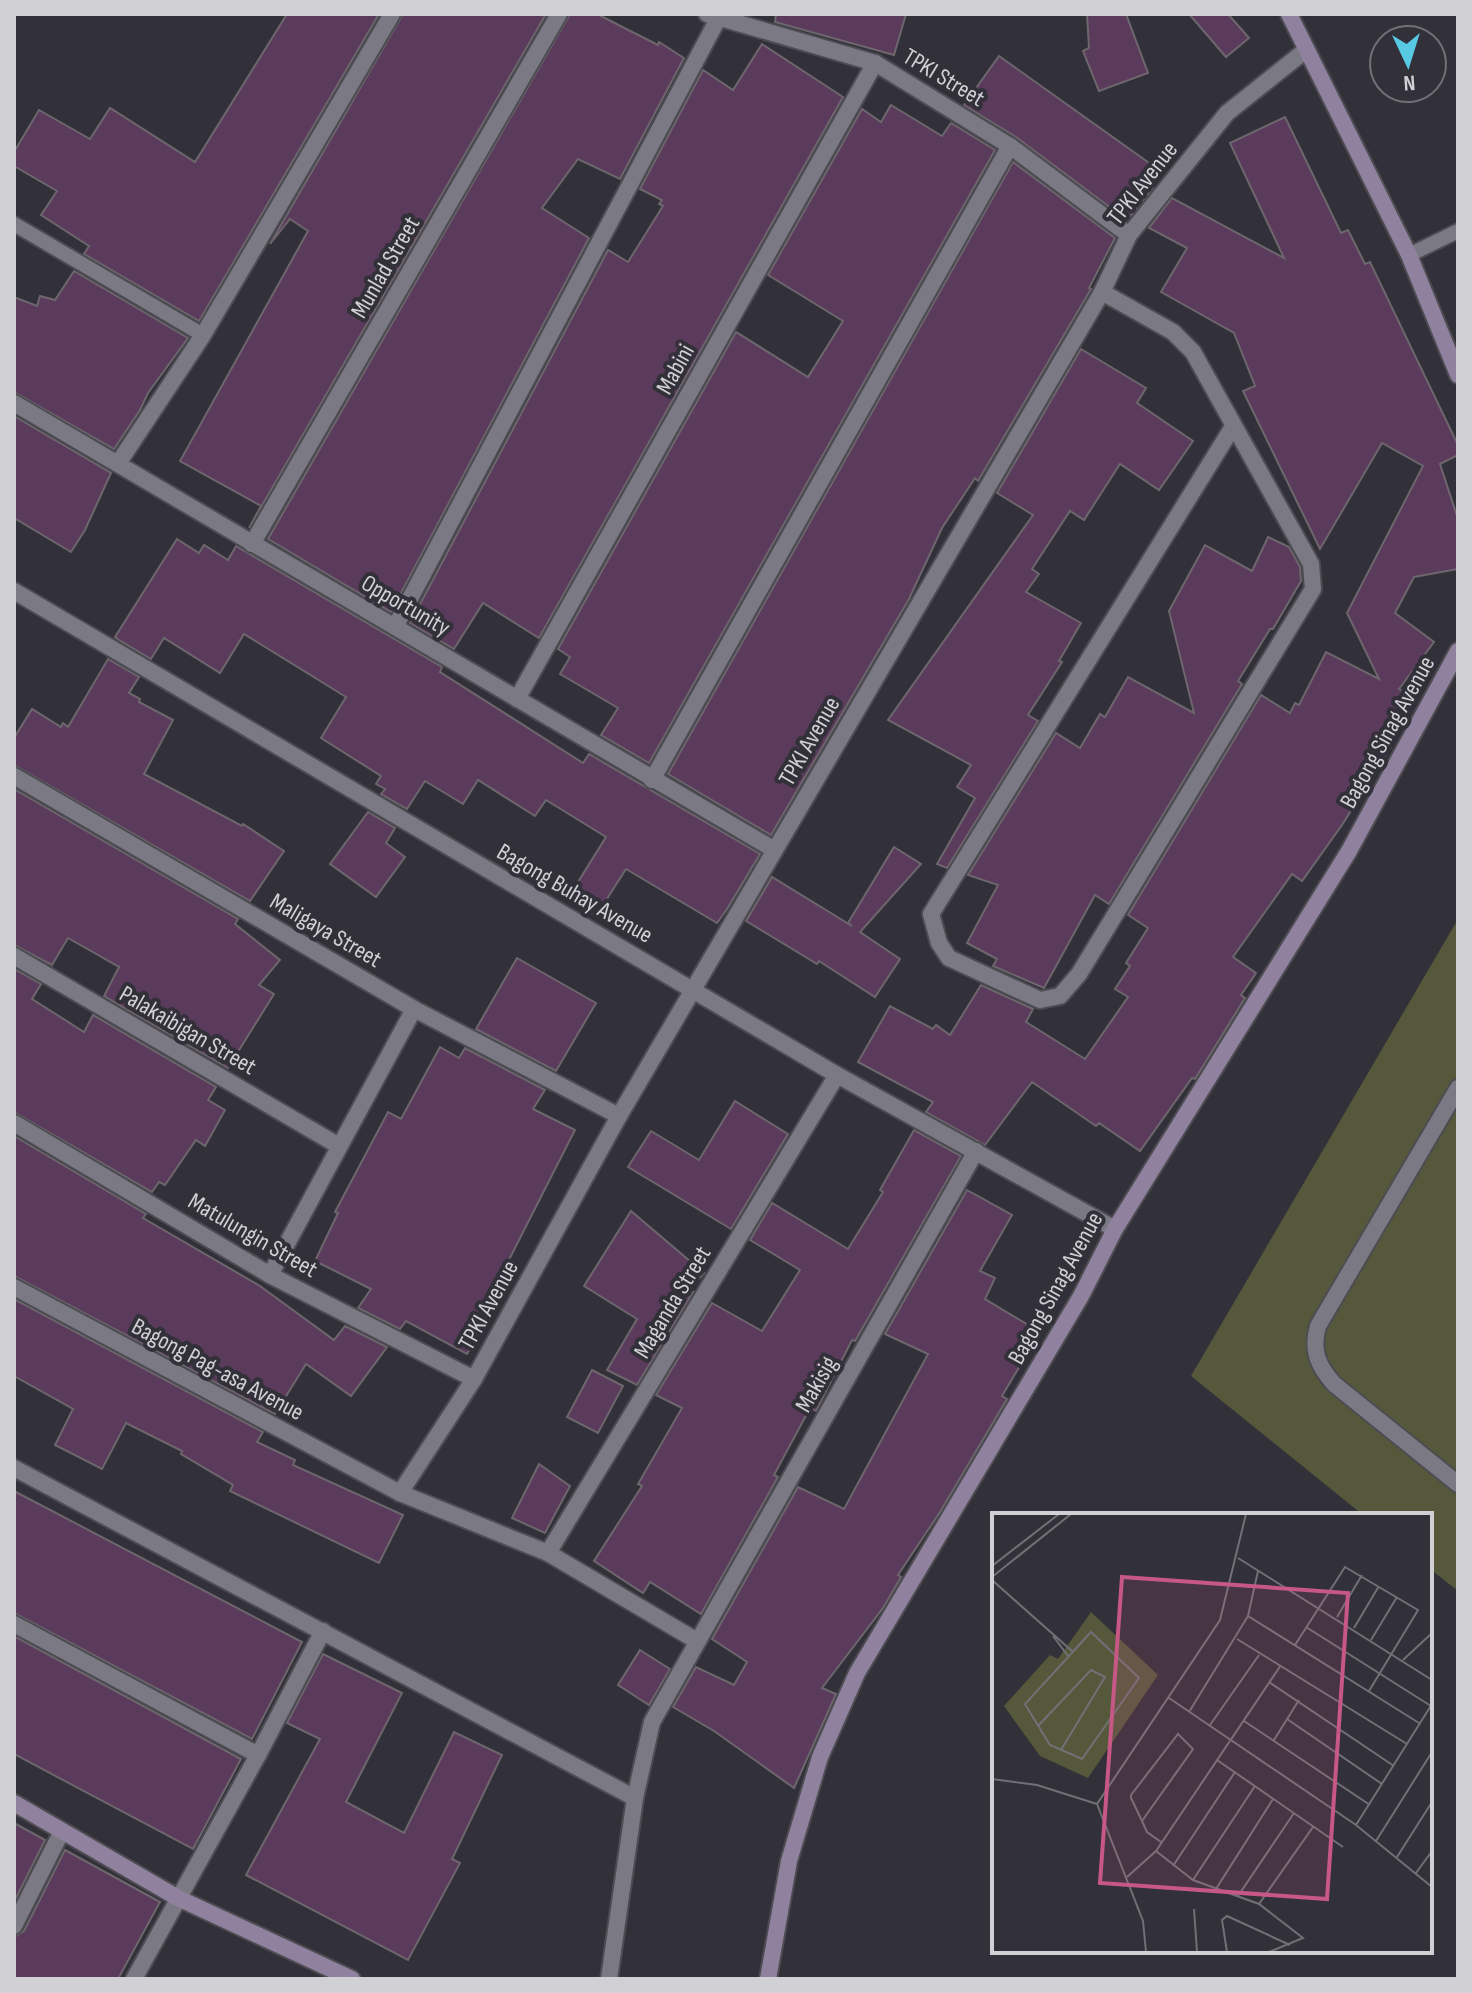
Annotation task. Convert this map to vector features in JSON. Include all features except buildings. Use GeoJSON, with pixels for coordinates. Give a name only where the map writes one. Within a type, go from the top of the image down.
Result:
{"type":"FeatureCollection","features":[{"type":"Feature","properties":{"kind":"street"},"geometry":{"type":"LineString","coordinates":[[119,462],[203,335],[392,14]]}},
{"type":"Feature","properties":{"kind":"street","name":"Munlad Street"},"geometry":{"type":"LineString","coordinates":[[252,544],[559,14]]}},
{"type":"Feature","properties":{"kind":"street"},"geometry":{"type":"LineString","coordinates":[[1289,14],[1409,255],[1458,375]]}},
{"type":"Feature","properties":{"kind":"street"},"geometry":{"type":"LineString","coordinates":[[396,625],[713,16]]}},
{"type":"Feature","properties":{"kind":"street","name":"TPKI Street"},"geometry":{"type":"LineString","coordinates":[[713,16],[875,63],[1010,146],[1129,235]]}},
{"type":"Feature","properties":{"kind":"street","name":"TPKI Avenue"},"geometry":{"type":"LineString","coordinates":[[400,1493],[474,1379],[619,1116],[773,849],[1102,292],[1129,235],[1227,113],[1306,50]]}},
{"type":"Feature","properties":{"kind":"street","name":"Mabini"},"geometry":{"type":"LineString","coordinates":[[517,699],[875,63]]}},
{"type":"Feature","properties":{"kind":"street"},"geometry":{"type":"LineString","coordinates":[[652,780],[1010,146]]}},
{"type":"Feature","properties":{"kind":"street"},"geometry":{"type":"LineString","coordinates":[[1102,292],[1173,332],[1193,352],[1234,425],[1311,564],[1313,589],[1079,974],[1060,996],[1040,1000],[949,958],[939,943],[931,914],[1234,425]]}},
{"type":"Feature","properties":{"kind":"street","name":"Opportunity"},"geometry":{"type":"LineString","coordinates":[[14,403],[773,849]]}},
{"type":"Feature","properties":{"kind":"street","name":"Bagong Buhay Avenue"},"geometry":{"type":"LineString","coordinates":[[14,591],[837,1075],[1115,1229]]}},
{"type":"Feature","properties":{"kind":"street","name":"Bagong Sinag Avenue"},"geometry":{"type":"LineString","coordinates":[[768,1979],[789,1861],[820,1757],[857,1673],[1081,1296],[1115,1229],[1349,851],[1458,651]]}},
{"type":"Feature","properties":{"kind":"street","name":"Maligaya Street"},"geometry":{"type":"LineString","coordinates":[[14,776],[414,1009],[619,1116]]}},
{"type":"Feature","properties":{"kind":"street","name":"Palakaibigan Street"},"geometry":{"type":"LineString","coordinates":[[14,956],[339,1146]]}},
{"type":"Feature","properties":{"kind":"street"},"geometry":{"type":"LineString","coordinates":[[270,1275],[414,1009]]}},
{"type":"Feature","properties":{"kind":"street","name":"Maganda Street"},"geometry":{"type":"LineString","coordinates":[[548,1553],[837,1075]]}},
{"type":"Feature","properties":{"kind":"street"},"geometry":{"type":"LineString","coordinates":[[1458,1088],[1318,1326],[1314,1346],[1319,1366],[1334,1384],[1458,1484]]}},
{"type":"Feature","properties":{"kind":"street","name":"Matulungin Street"},"geometry":{"type":"LineString","coordinates":[[14,1123],[270,1275],[474,1379]]}},
{"type":"Feature","properties":{"kind":"street","name":"Makisig"},"geometry":{"type":"LineString","coordinates":[[609,1979],[635,1798],[652,1722],[976,1151]]}},
{"type":"Feature","properties":{"kind":"street","name":"Bagong Pag-asa Avenue"},"geometry":{"type":"LineString","coordinates":[[14,1287],[400,1493],[548,1553],[697,1641]]}},
{"type":"Feature","properties":{"kind":"street"},"geometry":{"type":"LineString","coordinates":[[14,1468],[635,1798]]}},
{"type":"Feature","properties":{"kind":"street"},"geometry":{"type":"LineString","coordinates":[[14,1624],[258,1755]]}},
{"type":"Feature","properties":{"kind":"street"},"geometry":{"type":"LineString","coordinates":[[134,1979],[323,1631]]}},
{"type":"Feature","properties":{"kind":"street"},"geometry":{"type":"LineString","coordinates":[[14,1803],[178,1898],[352,1979]]}},
{"type":"Feature","properties":{"kind":"street"},"geometry":{"type":"LineString","coordinates":[[14,1926],[62,1831]]}},
{"type":"Feature","properties":{"kind":"lane"},"geometry":{"type":"LineString","coordinates":[[14,224],[203,335]]}},
{"type":"Feature","properties":{"kind":"lane"},"geometry":{"type":"LineString","coordinates":[[1409,255],[1458,231]]}},
{"type":"Feature","properties":{"kind":"green space"},"geometry":{"type":"Polygon","coordinates":[[[1458,919],[1458,1591],[1432,1571],[1432,1513],[1361,1513],[1191,1376],[1458,919]]]}}]}
